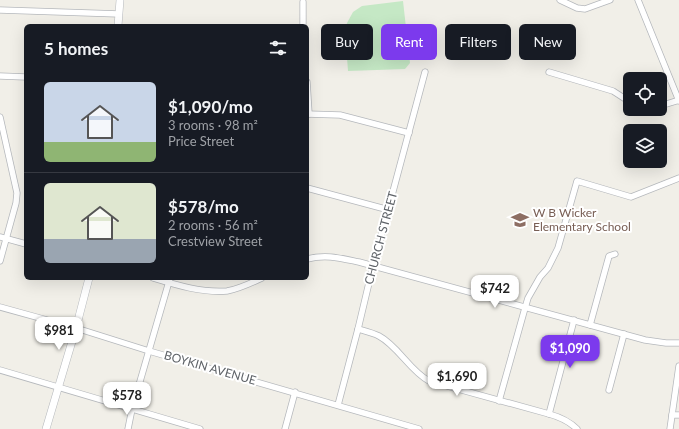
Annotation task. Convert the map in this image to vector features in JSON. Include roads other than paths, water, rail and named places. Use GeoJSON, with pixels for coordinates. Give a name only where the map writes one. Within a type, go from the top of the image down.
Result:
{"type":"FeatureCollection","features":[{"type":"Feature","properties":{"kind":"street"},"geometry":{"type":"LineString","coordinates":[[118,24],[120,0]]}},
{"type":"Feature","properties":{"kind":"street"},"geometry":{"type":"LineString","coordinates":[[560,0],[577,8],[585,9],[610,0]]}},
{"type":"Feature","properties":{"kind":"street"},"geometry":{"type":"LineString","coordinates":[[638,0],[679,101],[667,104]]}},
{"type":"Feature","properties":{"kind":"street"},"geometry":{"type":"LineString","coordinates":[[303,2],[303,24]]}},
{"type":"Feature","properties":{"kind":"street"},"geometry":{"type":"LineString","coordinates":[[0,10],[119,14]]}},
{"type":"Feature","properties":{"kind":"street","name":"CHURCH STREET"},"geometry":{"type":"LineString","coordinates":[[338,405],[373,266],[425,72]]}},
{"type":"Feature","properties":{"kind":"street"},"geometry":{"type":"LineString","coordinates":[[549,72],[613,91],[623,97]]}},
{"type":"Feature","properties":{"kind":"street"},"geometry":{"type":"LineString","coordinates":[[0,76],[24,77]]}},
{"type":"Feature","properties":{"kind":"street"},"geometry":{"type":"LineString","coordinates":[[309,114],[340,115],[409,133]]}},
{"type":"Feature","properties":{"kind":"street"},"geometry":{"type":"LineString","coordinates":[[0,117],[17,192],[16,203],[0,261]]}},
{"type":"Feature","properties":{"kind":"street"},"geometry":{"type":"LineString","coordinates":[[499,401],[528,298],[540,277],[548,268],[558,248],[577,181],[631,197],[679,178]]}},
{"type":"Feature","properties":{"kind":"street"},"geometry":{"type":"LineString","coordinates":[[309,189],[389,210]]}},
{"type":"Feature","properties":{"kind":"street"},"geometry":{"type":"LineString","coordinates":[[0,237],[24,243]]}},
{"type":"Feature","properties":{"kind":"street"},"geometry":{"type":"LineString","coordinates":[[590,325],[609,256],[615,254]]}},
{"type":"Feature","properties":{"kind":"street"},"geometry":{"type":"LineString","coordinates":[[309,259],[333,256],[624,334],[667,344],[679,343]]}},
{"type":"Feature","properties":{"kind":"street"},"geometry":{"type":"LineString","coordinates":[[46,429],[88,280]]}},
{"type":"Feature","properties":{"kind":"street"},"geometry":{"type":"LineString","coordinates":[[128,429],[132,409],[170,280],[202,290],[228,291],[243,287],[258,280]]}},
{"type":"Feature","properties":{"kind":"street","name":"BOYKIN AVENUE"},"geometry":{"type":"LineString","coordinates":[[0,308],[76,328],[149,351],[419,429]]}},
{"type":"Feature","properties":{"kind":"street"},"geometry":{"type":"LineString","coordinates":[[549,414],[574,320]]}},
{"type":"Feature","properties":{"kind":"street"},"geometry":{"type":"LineString","coordinates":[[358,329],[380,337],[391,345],[422,377],[435,383],[549,414],[564,419],[573,424],[577,429]]}},
{"type":"Feature","properties":{"kind":"street"},"geometry":{"type":"LineString","coordinates":[[609,390],[624,334]]}},
{"type":"Feature","properties":{"kind":"street"},"geometry":{"type":"LineString","coordinates":[[670,429],[679,366]]}},
{"type":"Feature","properties":{"kind":"street"},"geometry":{"type":"LineString","coordinates":[[0,370],[200,429]]}},
{"type":"Feature","properties":{"kind":"street"},"geometry":{"type":"LineString","coordinates":[[285,429],[295,392]]}},
{"type":"Feature","properties":{"kind":"street"},"geometry":{"type":"LineString","coordinates":[[672,415],[679,415]]}},
{"type":"Feature","properties":{"kind":"place","name":"W B Wicker Elementary School"},"geometry":{"type":"Point","coordinates":[520,220]}}]}
